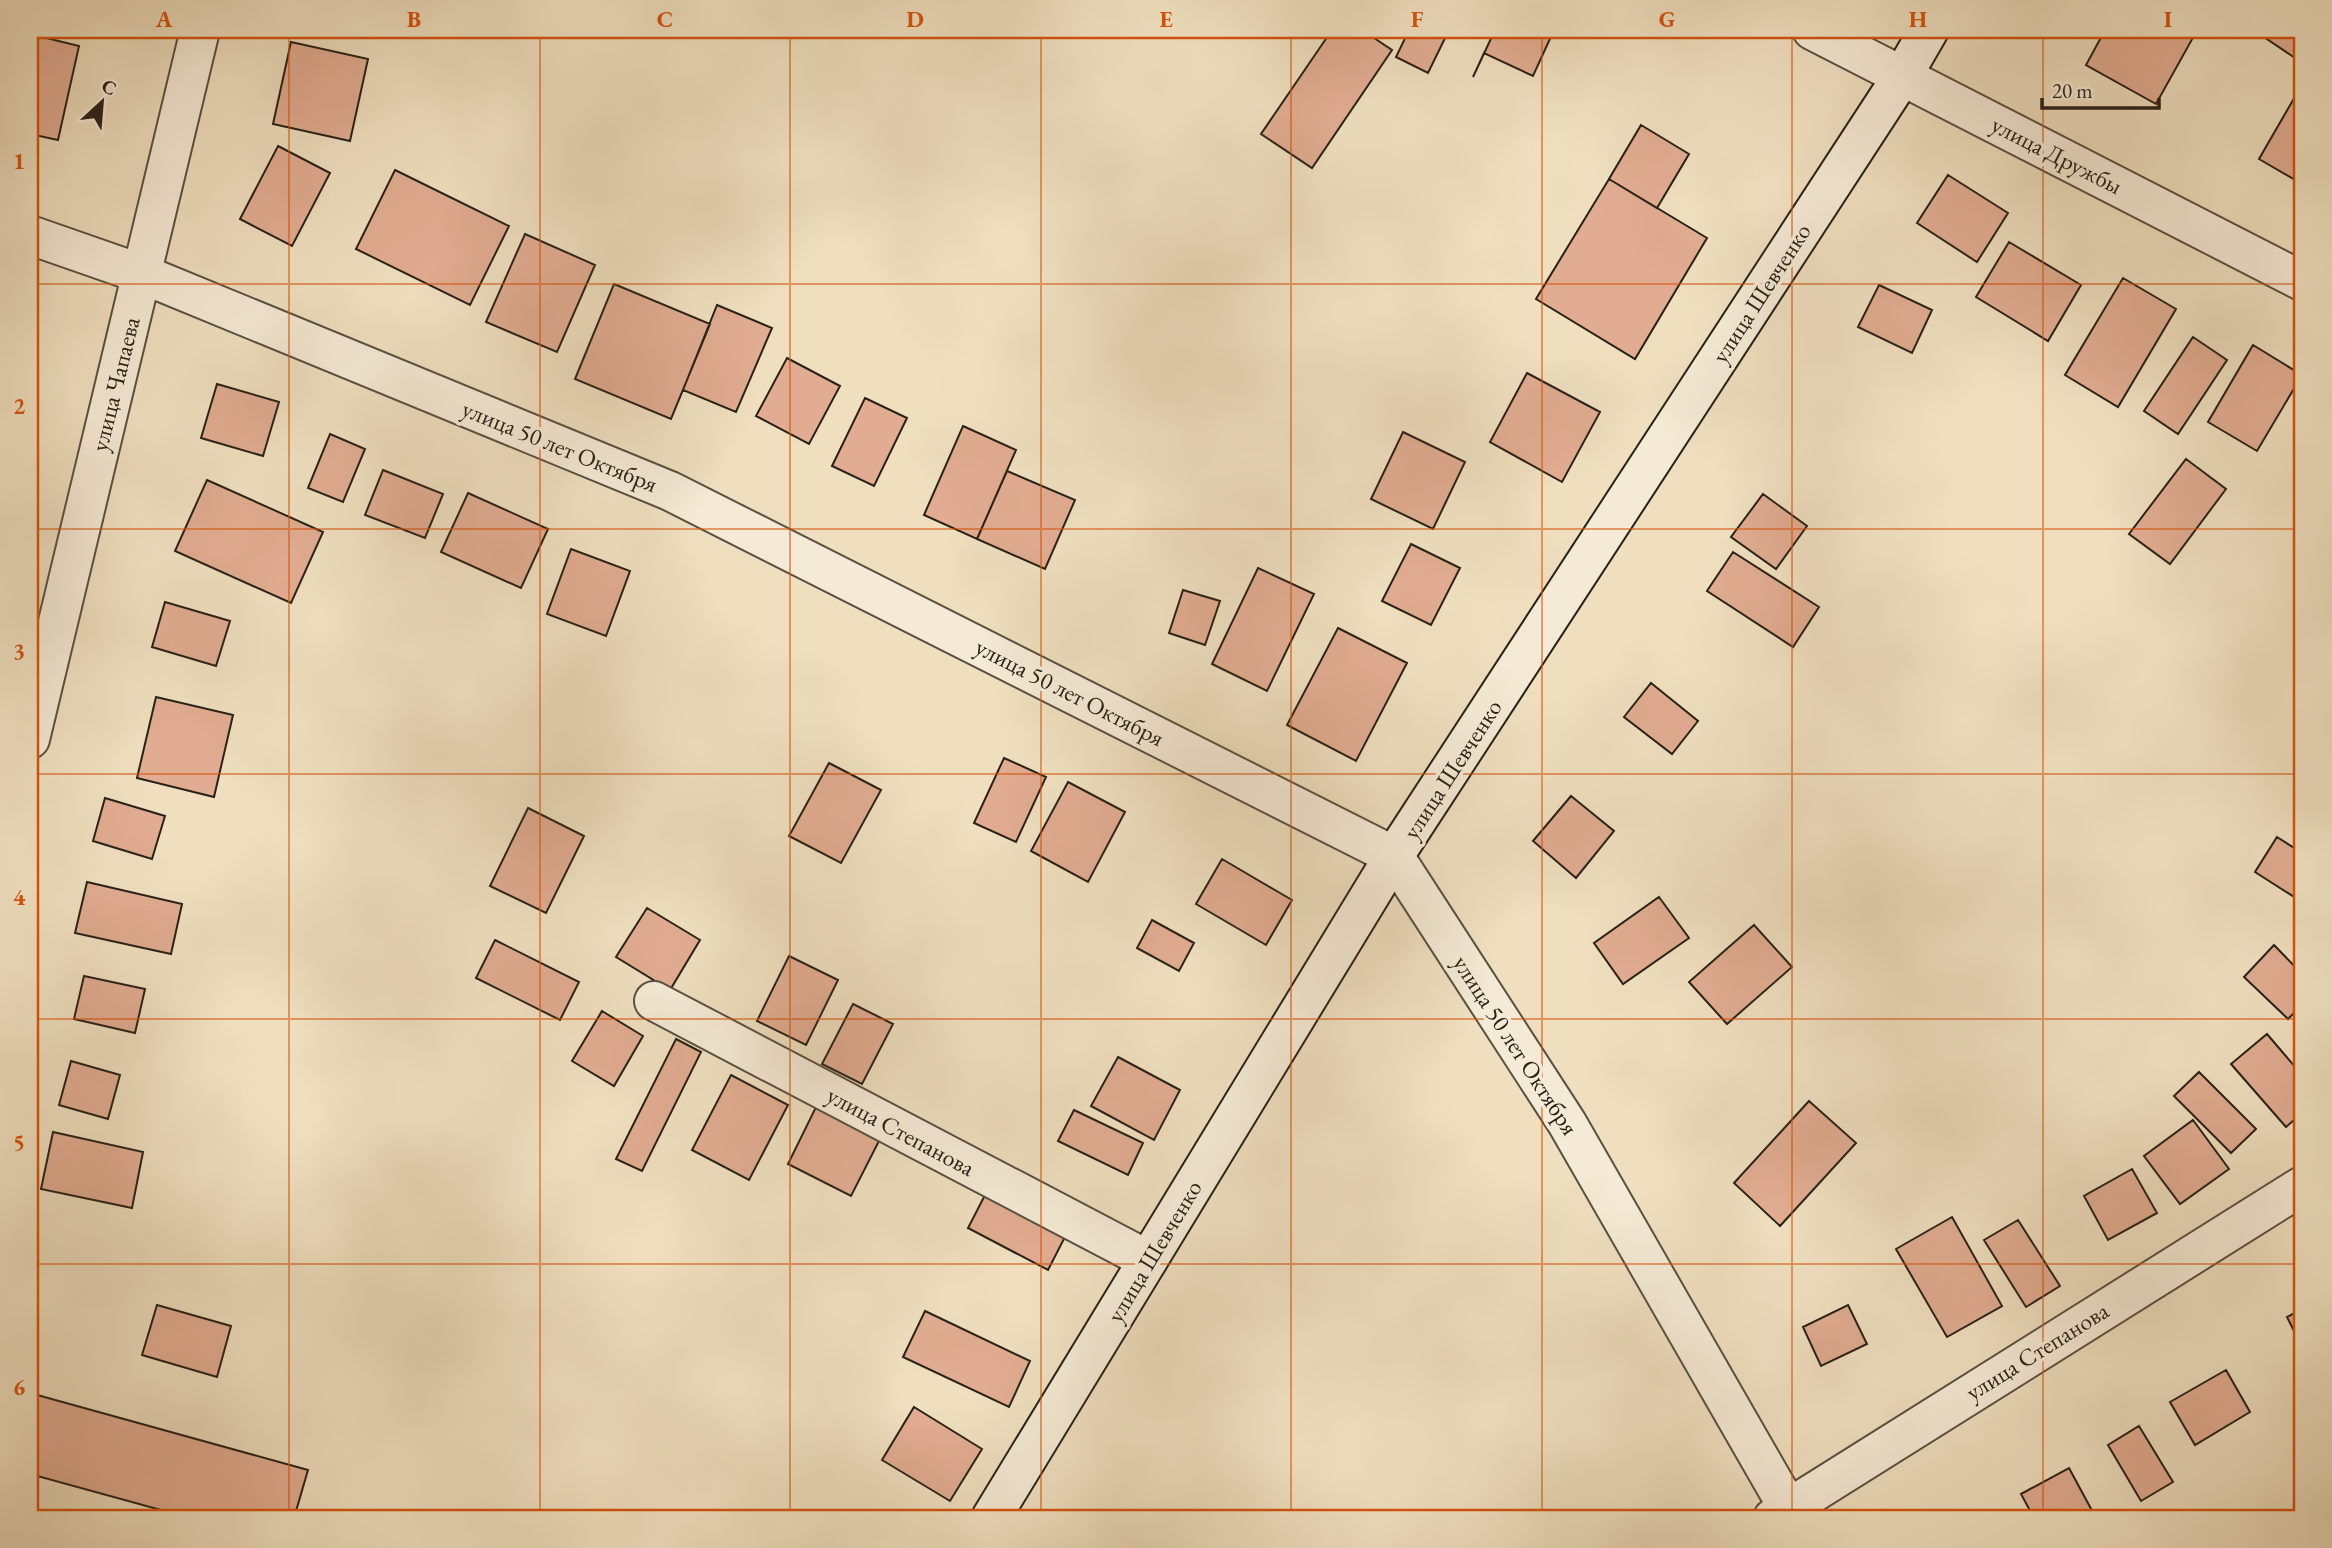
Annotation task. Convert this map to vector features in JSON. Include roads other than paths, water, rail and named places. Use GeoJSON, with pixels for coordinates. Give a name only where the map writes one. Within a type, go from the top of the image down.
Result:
{"type":"FeatureCollection","features":[{"type":"Feature","properties":{"kind":"street","name":"улица Чапаева"},"geometry":{"type":"LineString","coordinates":[[30,739],[200,30]]}},
{"type":"Feature","properties":{"kind":"street","name":"улица Дружбы"},"geometry":{"type":"LineString","coordinates":[[1812,30],[2302,281]]}},
{"type":"Feature","properties":{"kind":"street","name":"улица Шевченко"},"geometry":{"type":"LineString","coordinates":[[991,1518],[1394,856],[1903,75],[1929,30]]}},
{"type":"Feature","properties":{"kind":"street","name":"улица 50 лет Октября"},"geometry":{"type":"LineString","coordinates":[[30,235],[142,274],[670,491],[1394,856],[1567,1123],[1785,1514]]}},
{"type":"Feature","properties":{"kind":"street","name":"улица Степанова"},"geometry":{"type":"LineString","coordinates":[[654,1001],[1148,1260]]}},
{"type":"Feature","properties":{"kind":"street","name":"улица Степанова"},"geometry":{"type":"LineString","coordinates":[[1785,1514],[2302,1186]]}}]}
